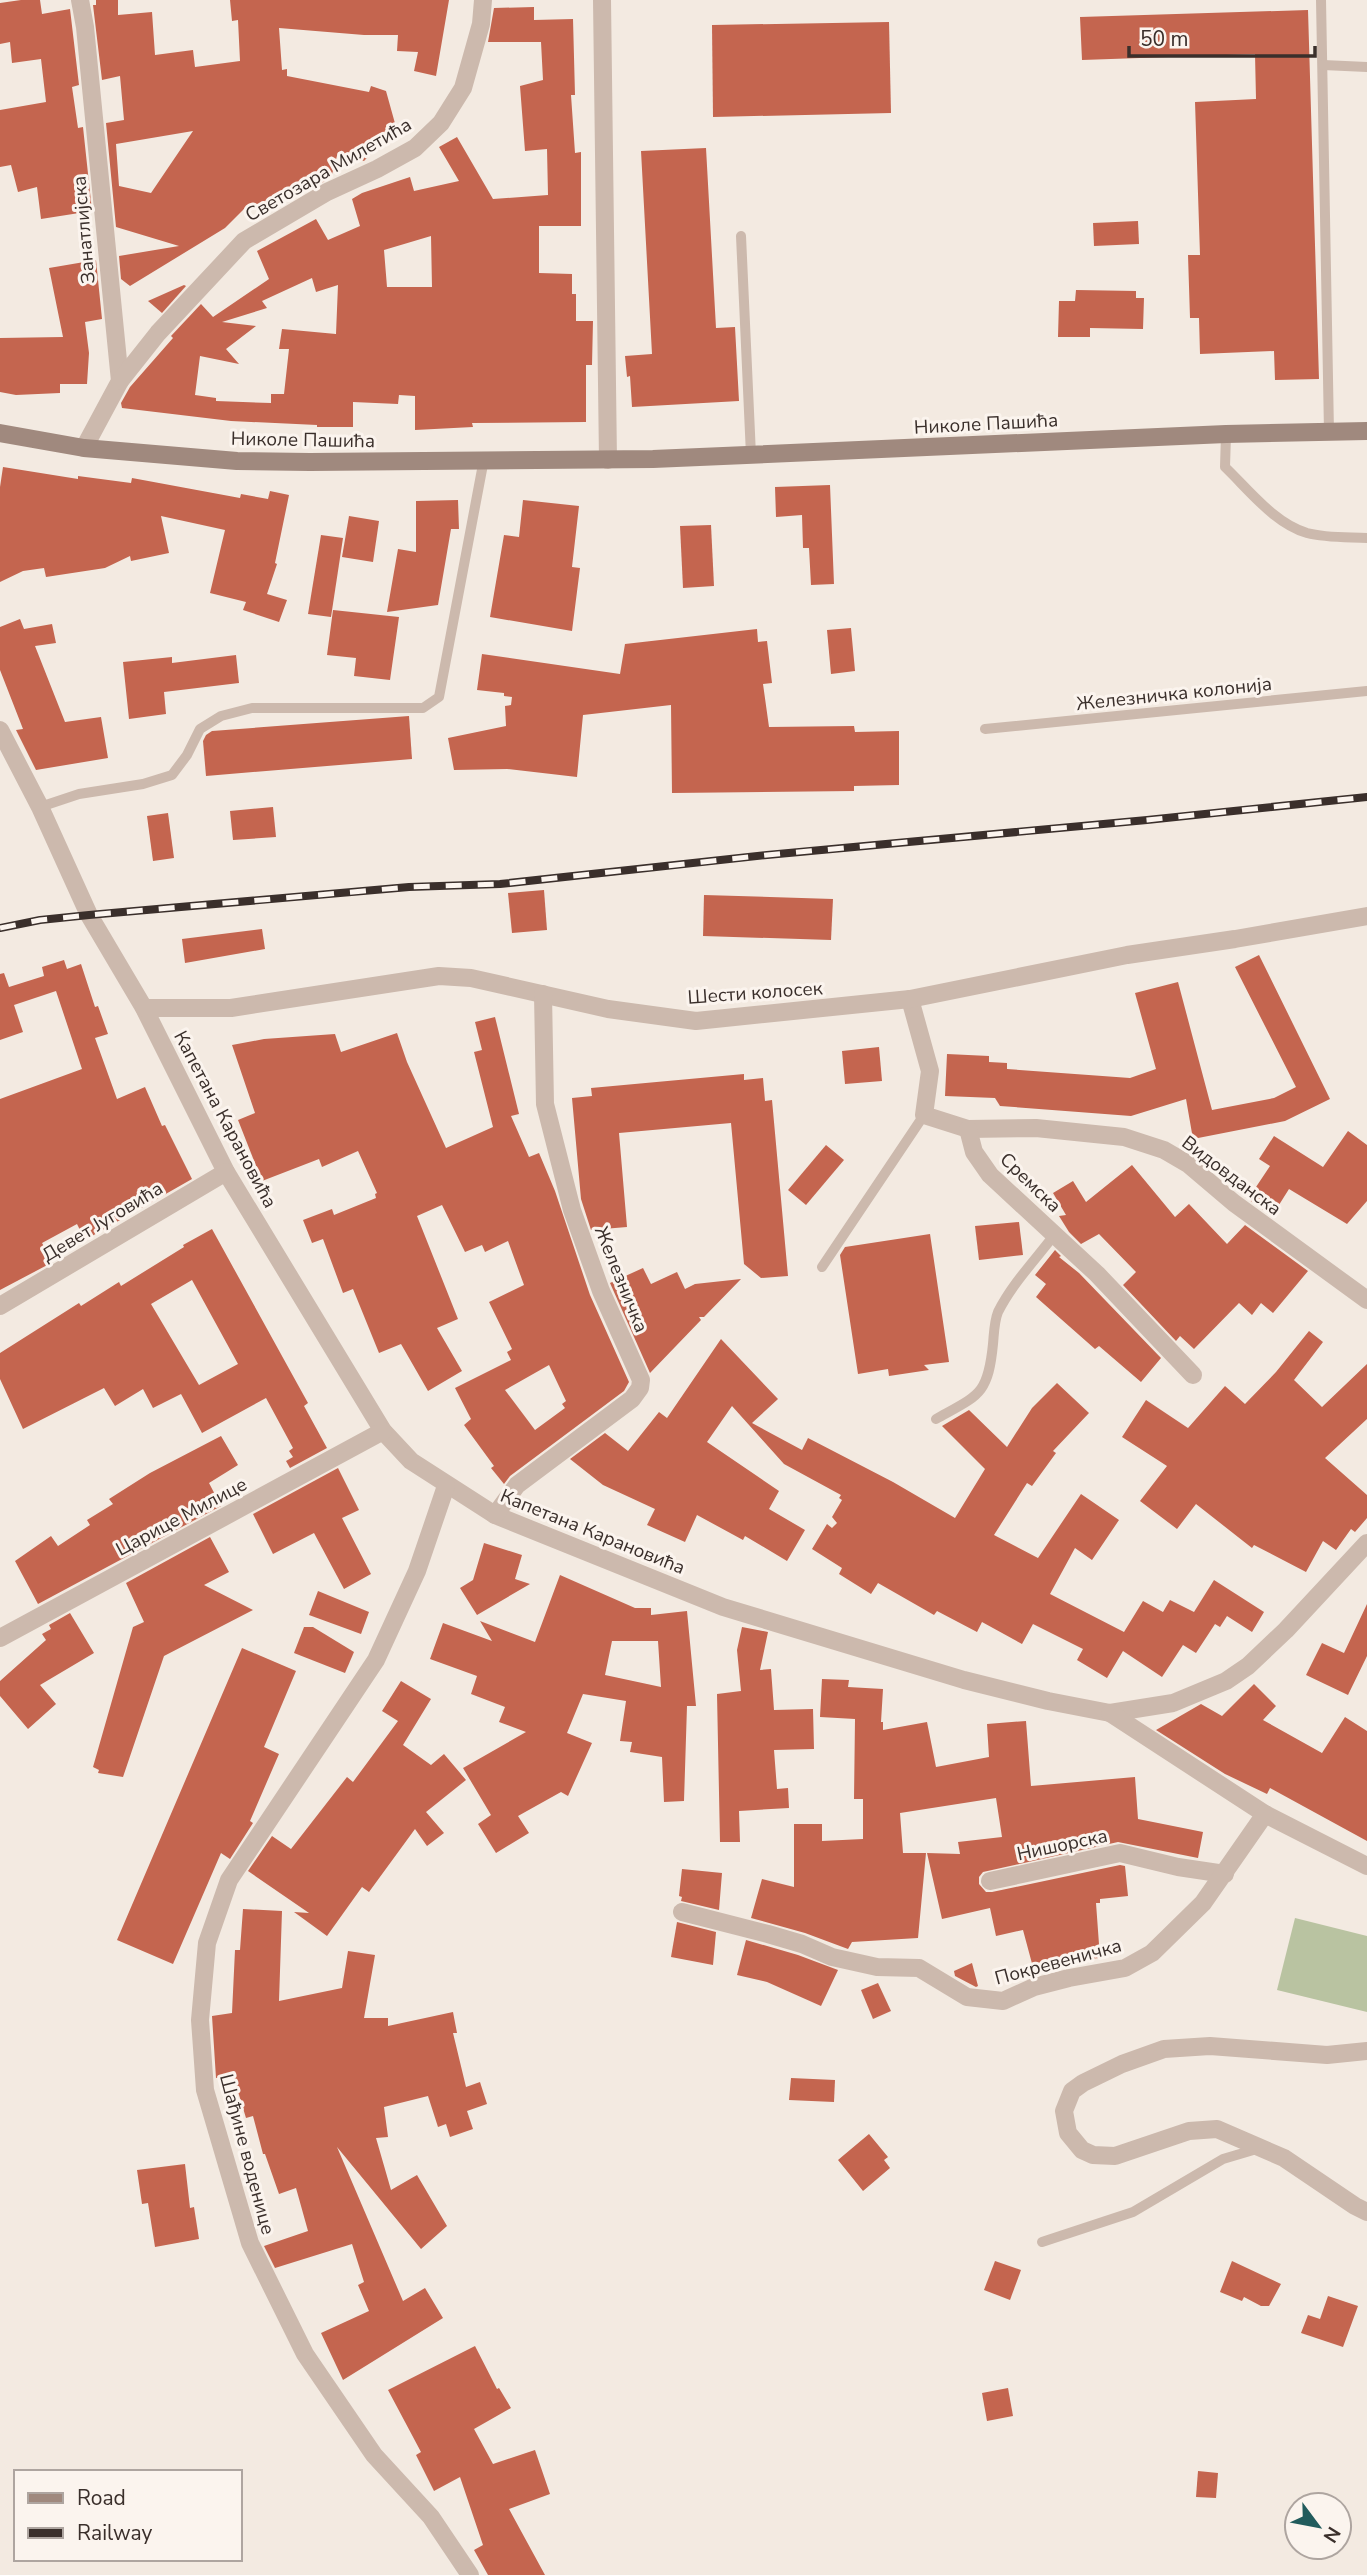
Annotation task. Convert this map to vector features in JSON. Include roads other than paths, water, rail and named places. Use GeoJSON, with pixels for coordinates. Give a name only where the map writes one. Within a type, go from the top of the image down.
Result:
{"type":"FeatureCollection","features":[{"type":"Feature","properties":{"kind":"main road","name":"Николе Пашића"},"geometry":{"type":"LineString","coordinates":[[0,433],[84,448],[237,461],[608,460],[1226,434],[1367,431]]}},
{"type":"Feature","properties":{"kind":"street","name":"Занатлијска"},"geometry":{"type":"LineString","coordinates":[[80,0],[85,27],[120,381]]}},
{"type":"Feature","properties":{"kind":"street","name":"Светозара Милетића"},"geometry":{"type":"LineString","coordinates":[[120,381],[158,333],[244,241],[327,192],[415,148],[441,123],[463,88],[481,24],[483,0]]}},
{"type":"Feature","properties":{"kind":"street"},"geometry":{"type":"LineString","coordinates":[[602,0],[608,460]]}},
{"type":"Feature","properties":{"kind":"street"},"geometry":{"type":"LineString","coordinates":[[84,448],[120,381]]}},
{"type":"Feature","properties":{"kind":"street","name":"Капетана Карановића"},"geometry":{"type":"LineString","coordinates":[[0,730],[40,807],[89,915],[144,1008],[226,1172],[383,1431],[411,1461],[446,1486],[495,1515],[723,1606],[964,1681],[1110,1713],[1173,1703],[1226,1681],[1248,1666],[1286,1630],[1367,1544]]}},
{"type":"Feature","properties":{"kind":"street","name":"Шести колосек"},"geometry":{"type":"LineString","coordinates":[[144,1008],[231,1008],[439,976],[471,978],[608,1009],[696,1021],[910,999],[1127,955],[1367,916]]}},
{"type":"Feature","properties":{"kind":"street","name":"Железничка"},"geometry":{"type":"LineString","coordinates":[[495,1515],[517,1486],[632,1399],[640,1388],[641,1380],[588,1256],[572,1210],[551,1130],[545,1104],[542,993]]}},
{"type":"Feature","properties":{"kind":"street"},"geometry":{"type":"LineString","coordinates":[[910,999],[930,1071],[924,1115],[968,1129]]}},
{"type":"Feature","properties":{"kind":"street","name":"Видовданска"},"geometry":{"type":"LineString","coordinates":[[968,1129],[1036,1128],[1124,1137],[1164,1150],[1188,1164],[1234,1203],[1367,1300]]}},
{"type":"Feature","properties":{"kind":"street","name":"Сремска"},"geometry":{"type":"LineString","coordinates":[[968,1129],[974,1152],[990,1175],[1130,1306],[1194,1375]]}},
{"type":"Feature","properties":{"kind":"street","name":"Девет Југовића"},"geometry":{"type":"LineString","coordinates":[[0,1306],[226,1172]]}},
{"type":"Feature","properties":{"kind":"street","name":"Царице Милице"},"geometry":{"type":"LineString","coordinates":[[0,1638],[383,1431]]}},
{"type":"Feature","properties":{"kind":"street","name":"Шађине воденице"},"geometry":{"type":"LineString","coordinates":[[446,1486],[417,1571],[376,1660],[229,1880],[207,1944],[200,2020],[205,2090],[250,2243],[305,2354],[374,2455],[431,2517],[470,2575]]}},
{"type":"Feature","properties":{"kind":"street"},"geometry":{"type":"LineString","coordinates":[[1110,1713],[1265,1814],[1367,1866]]}},
{"type":"Feature","properties":{"kind":"street","name":"Покревеничка"},"geometry":{"type":"LineString","coordinates":[[682,1913],[779,1937],[832,1957],[877,1967],[919,1968],[967,1997],[1003,2001],[1034,1987],[1125,1968],[1152,1953],[1203,1903],[1265,1814]]}},
{"type":"Feature","properties":{"kind":"street","name":"Нишорска"},"geometry":{"type":"LineString","coordinates":[[990,1881],[1119,1853],[1187,1869],[1225,1874]]}},
{"type":"Feature","properties":{"kind":"street"},"geometry":{"type":"LineString","coordinates":[[1367,2051],[1327,2055],[1210,2046],[1164,2049],[1122,2064],[1083,2083],[1072,2091],[1064,2111],[1068,2133],[1082,2150],[1104,2157],[1115,2156],[1189,2131],[1217,2129],[1284,2158],[1367,2212]]}},
{"type":"Feature","properties":{"kind":"lane"},"geometry":{"type":"LineString","coordinates":[[1321,0],[1329,432]]}},
{"type":"Feature","properties":{"kind":"lane"},"geometry":{"type":"LineString","coordinates":[[1322,65],[1367,67]]}},
{"type":"Feature","properties":{"kind":"lane"},"geometry":{"type":"LineString","coordinates":[[741,236],[751,455]]}},
{"type":"Feature","properties":{"kind":"lane"},"geometry":{"type":"LineString","coordinates":[[1226,434],[1226,467],[1281,521],[1306,532],[1333,537],[1367,538]]}},
{"type":"Feature","properties":{"kind":"lane"},"geometry":{"type":"LineString","coordinates":[[40,807],[79,794],[143,784],[172,775],[187,755],[200,729],[221,716],[252,708],[423,708],[439,696],[484,459]]}},
{"type":"Feature","properties":{"kind":"lane","name":"Железничка колонија"},"geometry":{"type":"LineString","coordinates":[[985,729],[1367,691]]}},
{"type":"Feature","properties":{"kind":"lane"},"geometry":{"type":"LineString","coordinates":[[822,1267],[924,1115]]}},
{"type":"Feature","properties":{"kind":"lane"},"geometry":{"type":"LineString","coordinates":[[936,1419],[969,1401],[983,1389],[990,1374],[997,1316],[1008,1294],[1055,1234]]}},
{"type":"Feature","properties":{"kind":"lane"},"geometry":{"type":"LineString","coordinates":[[1042,2242],[1133,2213],[1223,2159],[1262,2147]]}},
{"type":"Feature","properties":{"kind":"railway"},"geometry":{"type":"LineString","coordinates":[[0,928],[40,920],[89,915],[409,887],[500,884],[767,855],[1367,797]]}}]}
